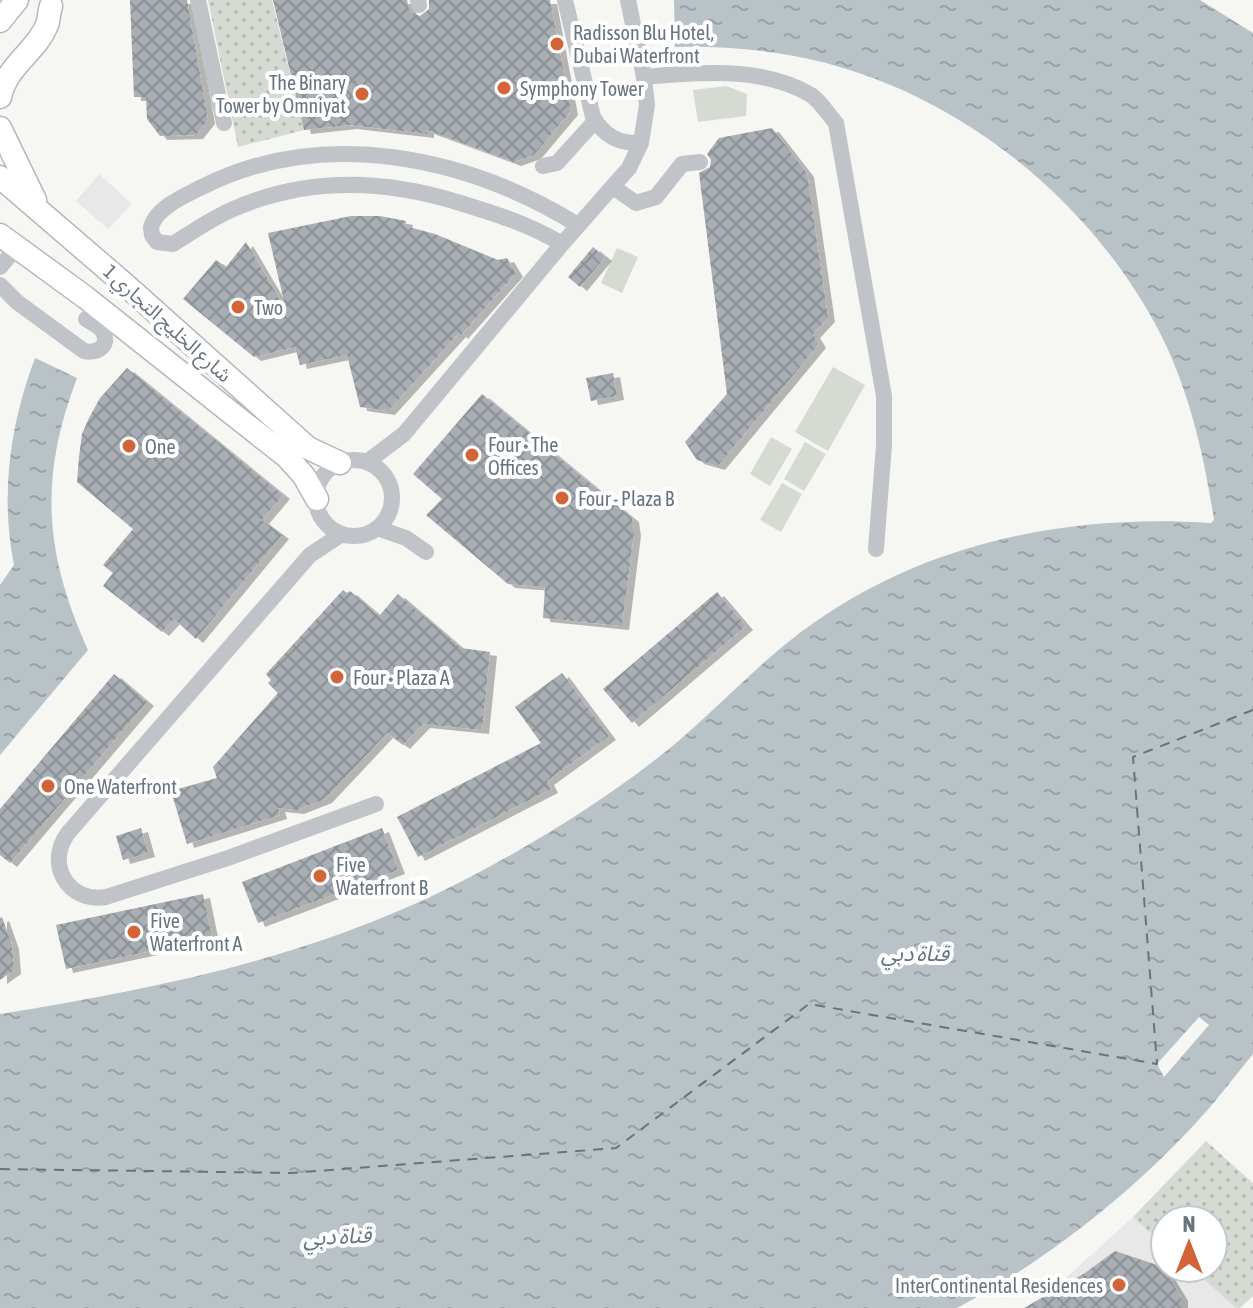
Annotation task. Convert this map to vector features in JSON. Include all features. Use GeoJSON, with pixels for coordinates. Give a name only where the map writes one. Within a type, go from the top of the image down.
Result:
{"type":"FeatureCollection","features":[{"type":"Feature","properties":{"kind":"main road"},"geometry":{"type":"LineString","coordinates":[[0,21],[17,0]]}},
{"type":"Feature","properties":{"kind":"main road"},"geometry":{"type":"LineString","coordinates":[[0,64],[53,3]]}},
{"type":"Feature","properties":{"kind":"main road"},"geometry":{"type":"LineString","coordinates":[[0,97],[12,68],[47,27],[53,3]]}},
{"type":"Feature","properties":{"kind":"main road"},"geometry":{"type":"LineString","coordinates":[[0,128],[6,146],[41,211]]}},
{"type":"Feature","properties":{"kind":"main road","name":"شارع الخليج التجاري 1"},"geometry":{"type":"LineString","coordinates":[[0,177],[308,448],[340,463]]}},
{"type":"Feature","properties":{"kind":"main road","name":"شارع الخليج التجاري 1"},"geometry":{"type":"LineString","coordinates":[[9,241],[86,308],[287,457],[304,476],[320,510]]}},
{"type":"Feature","properties":{"kind":"street"},"geometry":{"type":"LineString","coordinates":[[198,0],[224,123]]}},
{"type":"Feature","properties":{"kind":"street"},"geometry":{"type":"LineString","coordinates":[[565,0],[594,119],[614,139],[629,168]]}},
{"type":"Feature","properties":{"kind":"street"},"geometry":{"type":"LineString","coordinates":[[367,462],[404,434],[629,168],[641,143],[647,105],[628,0]]}},
{"type":"Feature","properties":{"kind":"street"},"geometry":{"type":"LineString","coordinates":[[644,77],[689,73],[745,75],[782,82],[813,96],[836,123],[884,396],[884,445],[876,549]]}},
{"type":"Feature","properties":{"kind":"street"},"geometry":{"type":"LineString","coordinates":[[543,163],[594,119]]}},
{"type":"Feature","properties":{"kind":"street"},"geometry":{"type":"LineString","coordinates":[[614,139],[641,143]]}},
{"type":"Feature","properties":{"kind":"street"},"geometry":{"type":"LineString","coordinates":[[562,244],[507,216],[414,190],[344,184],[296,190],[250,202],[228,211],[173,244],[157,242],[151,227],[158,214],[222,177],[283,159],[315,154],[358,153],[411,160],[478,178],[518,194],[578,225]]}},
{"type":"Feature","properties":{"kind":"street"},"geometry":{"type":"LineString","coordinates":[[613,187],[636,203],[656,197],[682,164],[700,162]]}},
{"type":"Feature","properties":{"kind":"street"},"geometry":{"type":"LineString","coordinates":[[507,216],[514,216],[523,206],[518,194]]}},
{"type":"Feature","properties":{"kind":"street"},"geometry":{"type":"LineString","coordinates":[[0,267],[9,241]]}},
{"type":"Feature","properties":{"kind":"street"},"geometry":{"type":"LineString","coordinates":[[0,285],[17,302],[90,353],[101,348],[105,336],[86,308]]}},
{"type":"Feature","properties":{"kind":"street"},"geometry":{"type":"LineString","coordinates":[[73,342],[83,328],[86,308]]}},
{"type":"Feature","properties":{"kind":"street"},"geometry":{"type":"LineString","coordinates":[[385,477],[404,434]]}},
{"type":"Feature","properties":{"kind":"street"},"geometry":{"type":"LineString","coordinates":[[310,555],[320,510],[317,490],[325,474],[340,463],[367,462],[385,477],[392,497],[388,515],[377,528],[360,535],[342,534],[310,555],[68,833],[59,849],[58,867],[66,883],[80,894],[106,897],[228,858],[376,804]]}},
{"type":"Feature","properties":{"kind":"street"},"geometry":{"type":"LineString","coordinates":[[320,510],[342,534]]}},
{"type":"Feature","properties":{"kind":"street"},"geometry":{"type":"LineString","coordinates":[[388,515],[406,538]]}},
{"type":"Feature","properties":{"kind":"street"},"geometry":{"type":"LineString","coordinates":[[377,528],[406,538],[426,552]]}},
{"type":"Feature","properties":{"kind":"shaded area"},"geometry":{"type":"Polygon","coordinates":[[[208,0],[272,0],[304,130],[238,147],[208,0]]]}},
{"type":"Feature","properties":{"kind":"shaded area"},"geometry":{"type":"Polygon","coordinates":[[[726,86],[747,94],[746,116],[698,122],[693,90],[726,86]]]}},
{"type":"Feature","properties":{"kind":"shaded area"},"geometry":{"type":"Polygon","coordinates":[[[99,174],[132,204],[108,229],[76,201],[99,174]]]}},
{"type":"Feature","properties":{"kind":"shaded area"},"geometry":{"type":"Polygon","coordinates":[[[617,248],[638,257],[622,293],[601,283],[617,248]]]}},
{"type":"Feature","properties":{"kind":"shaded area"},"geometry":{"type":"Polygon","coordinates":[[[833,367],[865,385],[828,451],[795,432],[833,367]]]}},
{"type":"Feature","properties":{"kind":"shaded area"},"geometry":{"type":"Polygon","coordinates":[[[771,437],[792,449],[770,486],[750,474],[771,437]]]}},
{"type":"Feature","properties":{"kind":"shaded area"},"geometry":{"type":"Polygon","coordinates":[[[805,442],[826,454],[804,491],[784,479],[805,442]]]}},
{"type":"Feature","properties":{"kind":"shaded area"},"geometry":{"type":"Polygon","coordinates":[[[782,483],[802,494],[781,532],[760,520],[782,483]]]}},
{"type":"Feature","properties":{"kind":"shaded area"},"geometry":{"type":"Polygon","coordinates":[[[1206,1141],[1253,1183],[1253,1296],[1236,1308],[1209,1284],[1229,1284],[1229,1204],[1149,1204],[1149,1232],[1133,1217],[1206,1141]]]}},
{"type":"Feature","properties":{"kind":"shaded area","name":"InterContinental Residences"},"geometry":{"type":"Polygon","coordinates":[[[1133,1217],[1149,1232],[1149,1284],[1209,1284],[1236,1308],[1052,1308],[1045,1297],[1133,1217]]]}},
{"type":"Feature","properties":{"kind":"water","name":"قناة دبي"},"geometry":{"type":"Polygon","coordinates":[[[674,0],[1200,0],[1253,33],[1253,1054],[1194,1125],[1141,1178],[1053,1249],[957,1308],[0,1308],[0,1014],[127,991],[250,962],[370,923],[429,898],[512,854],[612,791],[682,738],[787,643],[834,610],[883,582],[934,560],[987,543],[1042,531],[1098,524],[1154,521],[1211,523],[1214,520],[1194,422],[1158,329],[1130,282],[1060,198],[1019,162],[975,130],[927,102],[878,80],[826,63],[770,52],[675,47],[674,0]]]}},
{"type":"Feature","properties":{"kind":"water"},"geometry":{"type":"Polygon","coordinates":[[[35,358],[77,378],[56,449],[52,515],[62,580],[88,650],[0,755],[0,585],[14,565],[8,513],[10,460],[19,408],[35,358]]]}},
{"type":"Feature","properties":{"kind":"pier"},"geometry":{"type":"Polygon","coordinates":[[[1199,1017],[1209,1025],[1164,1077],[1157,1064],[1199,1017]]]}},
{"type":"Feature","properties":{"kind":"building"},"geometry":{"type":"Polygon","coordinates":[[[130,0],[187,0],[208,120],[196,135],[160,136],[147,119],[146,97],[134,97],[130,0]]]}},
{"type":"Feature","properties":{"kind":"building"},"geometry":{"type":"Polygon","coordinates":[[[273,0],[407,0],[410,12],[420,16],[429,9],[429,0],[550,0],[571,111],[534,155],[514,162],[427,130],[427,134],[350,125],[304,130],[273,0]]]}},
{"type":"Feature","properties":{"kind":"building"},"geometry":{"type":"Polygon","coordinates":[[[772,128],[807,173],[828,318],[813,334],[819,344],[718,466],[697,460],[685,442],[727,394],[699,173],[710,167],[711,160],[707,154],[719,138],[772,128]]]}},
{"type":"Feature","properties":{"kind":"building"},"geometry":{"type":"Polygon","coordinates":[[[351,216],[380,216],[406,221],[405,226],[435,234],[498,260],[507,258],[516,273],[388,411],[360,407],[347,355],[300,365],[295,347],[254,357],[183,299],[216,260],[226,267],[246,242],[286,310],[268,233],[351,216]]]}},
{"type":"Feature","properties":{"kind":"building"},"geometry":{"type":"Polygon","coordinates":[[[593,247],[605,257],[580,287],[568,277],[593,247]]]}},
{"type":"Feature","properties":{"kind":"building"},"geometry":{"type":"Polygon","coordinates":[[[127,368],[283,495],[262,520],[282,535],[196,639],[174,619],[162,632],[103,586],[113,573],[103,565],[133,529],[77,482],[79,457],[82,434],[89,418],[100,398],[127,368]]]}},
{"type":"Feature","properties":{"kind":"building"},"geometry":{"type":"Polygon","coordinates":[[[613,373],[617,396],[591,401],[586,378],[613,373]]]}},
{"type":"Feature","properties":{"kind":"building"},"geometry":{"type":"Polygon","coordinates":[[[482,394],[632,518],[634,532],[622,626],[543,618],[545,587],[508,584],[426,515],[442,499],[413,474],[482,394]]]}},
{"type":"Feature","properties":{"kind":"building"},"geometry":{"type":"Polygon","coordinates":[[[343,590],[347,593],[350,591],[379,616],[398,594],[461,648],[490,652],[482,730],[423,724],[403,745],[387,733],[325,799],[297,810],[278,808],[280,815],[187,844],[171,791],[217,778],[213,767],[278,693],[268,683],[271,680],[266,674],[343,590]]]}},
{"type":"Feature","properties":{"kind":"building"},"geometry":{"type":"Polygon","coordinates":[[[717,592],[746,626],[632,723],[603,689],[717,592]]]}},
{"type":"Feature","properties":{"kind":"building"},"geometry":{"type":"Polygon","coordinates":[[[562,673],[609,736],[547,781],[551,789],[418,857],[397,817],[541,743],[515,707],[562,673]]]}},
{"type":"Feature","properties":{"kind":"building","name":"One Waterfront"},"geometry":{"type":"Polygon","coordinates":[[[114,674],[147,702],[10,863],[0,855],[0,809],[114,674]]]}},
{"type":"Feature","properties":{"kind":"building"},"geometry":{"type":"Polygon","coordinates":[[[141,828],[148,853],[123,860],[116,836],[141,828]]]}},
{"type":"Feature","properties":{"kind":"building","name":"Five Waterfront B"},"geometry":{"type":"Polygon","coordinates":[[[382,828],[398,870],[258,923],[242,882],[382,828]]]}},
{"type":"Feature","properties":{"kind":"building","name":"Five Waterfront A"},"geometry":{"type":"Polygon","coordinates":[[[203,894],[212,938],[66,969],[56,925],[203,894]]]}},
{"type":"Feature","properties":{"kind":"building"},"geometry":{"type":"Polygon","coordinates":[[[0,918],[12,945],[14,970],[0,980],[0,918]]]}},
{"type":"Feature","properties":{"kind":"building","name":"InterContinental Residences"},"geometry":{"type":"Polygon","coordinates":[[[1115,1251],[1149,1262],[1149,1284],[1173,1284],[1181,1297],[1181,1308],[1024,1308],[1085,1273],[1115,1251]]]}},
{"type":"Feature","properties":{"kind":"ferry route"},"geometry":{"type":"LineString","coordinates":[[0,1169],[291,1173],[616,1148],[809,1004],[1157,1064],[1133,757],[1253,710]]}},
{"type":"Feature","properties":{"kind":"place","name":"Radisson Blu Hotel, Dubai Waterfront"},"geometry":{"type":"Point","coordinates":[557,44]}},
{"type":"Feature","properties":{"kind":"place","name":"Symphony Tower"},"geometry":{"type":"Point","coordinates":[504,88]}},
{"type":"Feature","properties":{"kind":"place","name":"The Binary Tower by Omniyat"},"geometry":{"type":"Point","coordinates":[362,94]}},
{"type":"Feature","properties":{"kind":"place","name":"Two"},"geometry":{"type":"Point","coordinates":[238,307]}},
{"type":"Feature","properties":{"kind":"place","name":"One"},"geometry":{"type":"Point","coordinates":[129,446]}},
{"type":"Feature","properties":{"kind":"place","name":"Four - The Offices"},"geometry":{"type":"Point","coordinates":[472,455]}},
{"type":"Feature","properties":{"kind":"place","name":"Four - Plaza B"},"geometry":{"type":"Point","coordinates":[562,498]}},
{"type":"Feature","properties":{"kind":"place","name":"Four - Plaza A"},"geometry":{"type":"Point","coordinates":[337,677]}},
{"type":"Feature","properties":{"kind":"place","name":"One Waterfront"},"geometry":{"type":"Point","coordinates":[48,786]}},
{"type":"Feature","properties":{"kind":"place","name":"Five Waterfront B"},"geometry":{"type":"Point","coordinates":[320,876]}},
{"type":"Feature","properties":{"kind":"place","name":"Five Waterfront A"},"geometry":{"type":"Point","coordinates":[134,932]}},
{"type":"Feature","properties":{"kind":"place","name":"InterContinental Residences"},"geometry":{"type":"Point","coordinates":[1119,1285]}}]}
